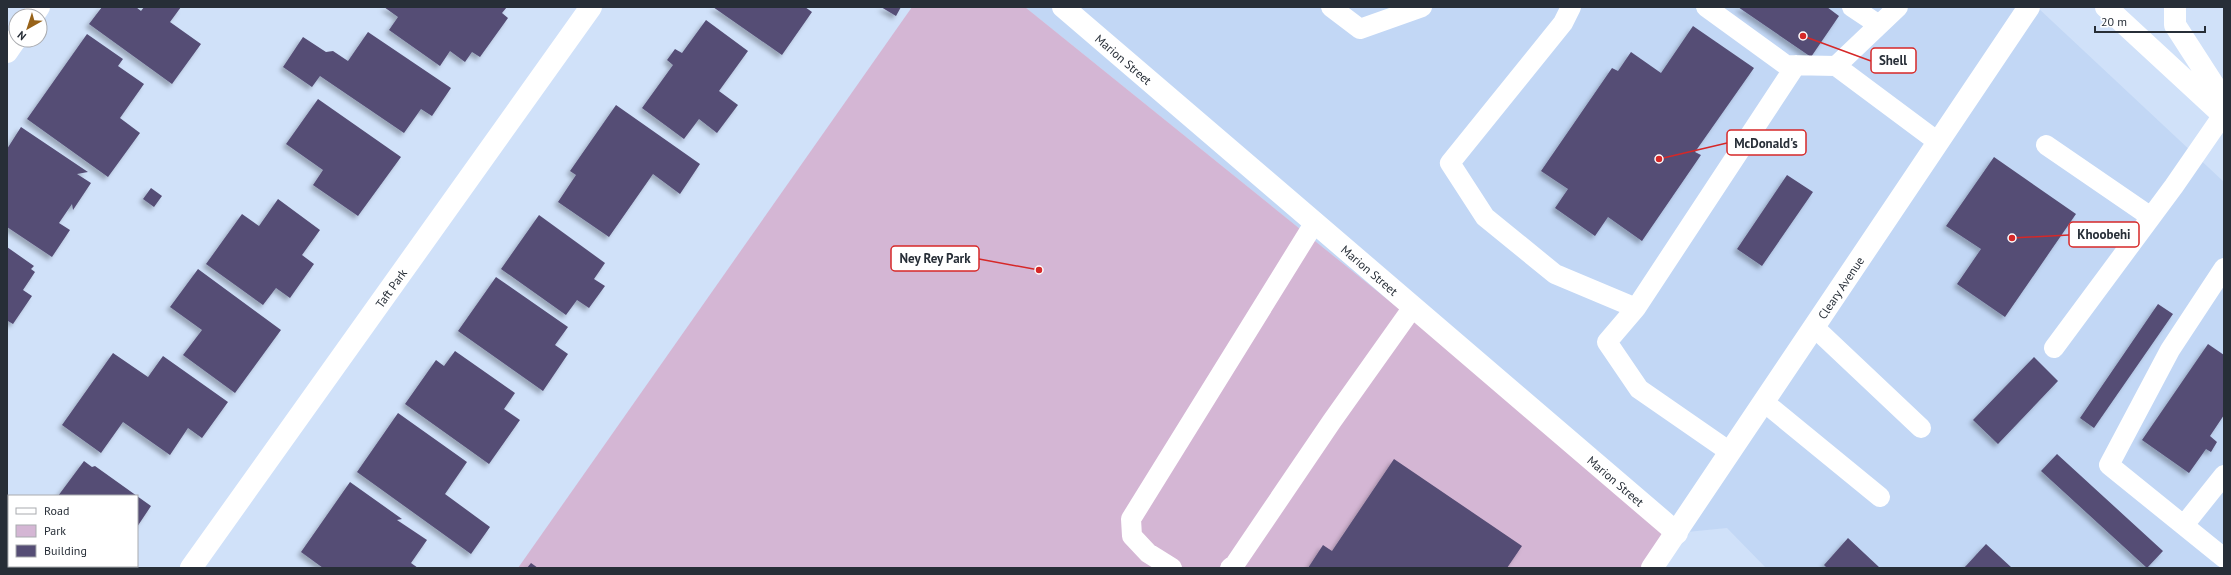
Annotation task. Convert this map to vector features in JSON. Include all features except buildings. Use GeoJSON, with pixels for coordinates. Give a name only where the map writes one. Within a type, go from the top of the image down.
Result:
{"type":"FeatureCollection","features":[{"type":"Feature","properties":{"kind":"street","name":"Taft Park"},"geometry":{"type":"LineString","coordinates":[[191,568],[591,7]]}},
{"type":"Feature","properties":{"kind":"street","name":"Marion Street"},"geometry":{"type":"LineString","coordinates":[[1064,7],[1677,533]]}},
{"type":"Feature","properties":{"kind":"street","name":"Cleary Avenue"},"geometry":{"type":"LineString","coordinates":[[1655,567],[1730,452],[2029,7]]}},
{"type":"Feature","properties":{"kind":"street"},"geometry":{"type":"LineString","coordinates":[[2106,7],[2224,111]]}},
{"type":"Feature","properties":{"kind":"street"},"geometry":{"type":"LineString","coordinates":[[2175,7],[2175,25],[2224,111]]}},
{"type":"Feature","properties":{"kind":"lane"},"geometry":{"type":"LineString","coordinates":[[1331,7],[1360,29],[1422,7]]}},
{"type":"Feature","properties":{"kind":"lane"},"geometry":{"type":"LineString","coordinates":[[1571,7],[1563,23],[1450,163],[1485,217],[1555,274],[1636,308]]}},
{"type":"Feature","properties":{"kind":"lane"},"geometry":{"type":"LineString","coordinates":[[1706,7],[1786,65],[1836,66],[1938,142]]}},
{"type":"Feature","properties":{"kind":"lane"},"geometry":{"type":"LineString","coordinates":[[1852,7],[1879,25]]}},
{"type":"Feature","properties":{"kind":"lane"},"geometry":{"type":"LineString","coordinates":[[1836,66],[1898,7]]}},
{"type":"Feature","properties":{"kind":"lane"},"geometry":{"type":"LineString","coordinates":[[1730,452],[1639,389],[1607,342],[1636,308],[1796,65]]}},
{"type":"Feature","properties":{"kind":"lane"},"geometry":{"type":"LineString","coordinates":[[2054,348],[2151,217],[2224,111]]}},
{"type":"Feature","properties":{"kind":"lane"},"geometry":{"type":"LineString","coordinates":[[2046,145],[2151,217]]}},
{"type":"Feature","properties":{"kind":"lane"},"geometry":{"type":"LineString","coordinates":[[1172,568],[1148,553],[1132,536],[1131,519],[1315,222]]}},
{"type":"Feature","properties":{"kind":"lane"},"geometry":{"type":"LineString","coordinates":[[2224,268],[2170,350],[2109,465],[2224,558]]}},
{"type":"Feature","properties":{"kind":"lane"},"geometry":{"type":"LineString","coordinates":[[1230,568],[1235,564],[1328,427],[1413,307]]}},
{"type":"Feature","properties":{"kind":"lane"},"geometry":{"type":"LineString","coordinates":[[1814,327],[1921,428]]}},
{"type":"Feature","properties":{"kind":"lane"},"geometry":{"type":"LineString","coordinates":[[1764,402],[1880,497]]}},
{"type":"Feature","properties":{"kind":"lane"},"geometry":{"type":"LineString","coordinates":[[2184,525],[2224,475]]}},
{"type":"Feature","properties":{"kind":"shaded area"},"geometry":{"type":"Polygon","coordinates":[[[1025,7],[2037,7],[2224,182],[2224,568],[1766,568],[1727,528],[1677,533],[1025,7]]]}},
{"type":"Feature","properties":{"kind":"green space"},"geometry":{"type":"Polygon","coordinates":[[[912,7],[1025,7],[1677,533],[1653,568],[518,568],[912,7]]]}},
{"type":"Feature","properties":{"kind":"place","name":"Shell"},"geometry":{"type":"Point","coordinates":[1803,36]}},
{"type":"Feature","properties":{"kind":"place","name":"McDonald's"},"geometry":{"type":"Point","coordinates":[1659,159]}},
{"type":"Feature","properties":{"kind":"place","name":"Khoobehi"},"geometry":{"type":"Point","coordinates":[2012,238]}},
{"type":"Feature","properties":{"kind":"place","name":"Ney Rey Park"},"geometry":{"type":"Point","coordinates":[1039,270]}}]}
